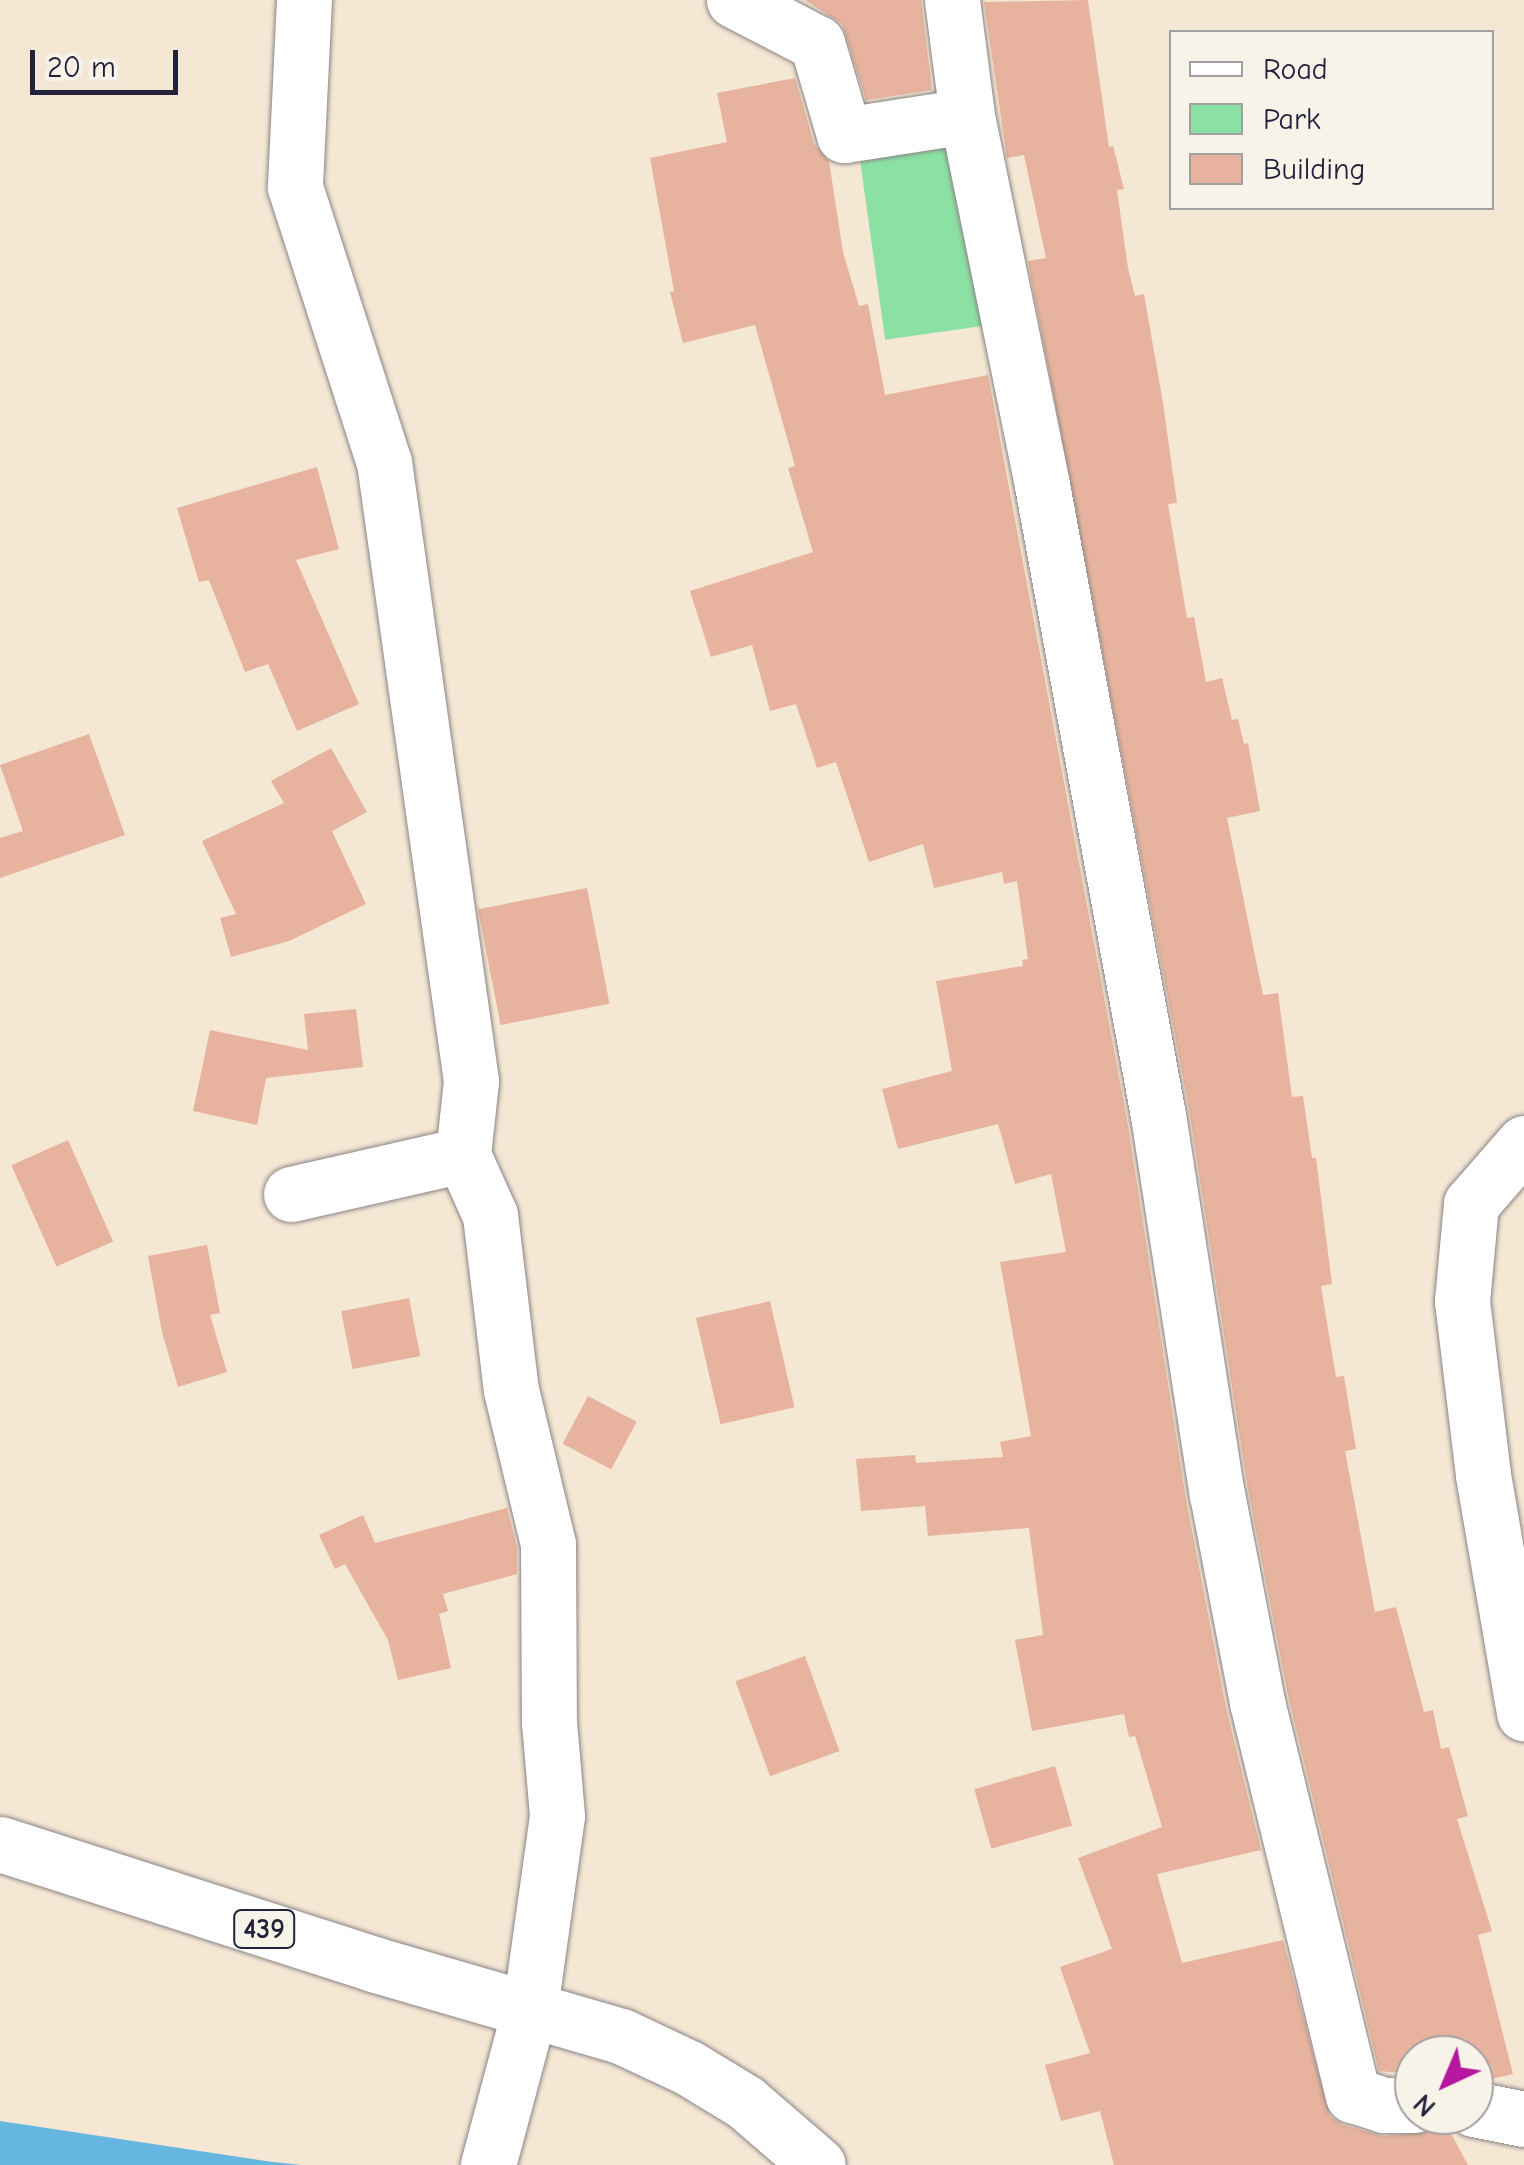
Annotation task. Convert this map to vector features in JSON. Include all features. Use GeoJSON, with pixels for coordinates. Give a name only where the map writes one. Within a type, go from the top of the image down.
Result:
{"type":"FeatureCollection","features":[{"type":"Feature","properties":{"kind":"street"},"geometry":{"type":"LineString","coordinates":[[304,0],[295,187],[384,462],[470,1081],[463,1155],[490,1216],[511,1390],[548,1544],[549,1722],[557,1816],[530,2008],[488,2165]]}},
{"type":"Feature","properties":{"kind":"street"},"geometry":{"type":"LineString","coordinates":[[734,0],[817,43],[844,135],[967,116]]}},
{"type":"Feature","properties":{"kind":"street"},"geometry":{"type":"LineString","coordinates":[[952,0],[967,116],[1042,485],[1158,1115],[1217,1494],[1257,1702],[1353,2095],[1394,2105]]}},
{"type":"Feature","properties":{"kind":"street"},"geometry":{"type":"LineString","coordinates":[[1524,1144],[1471,1204],[1462,1301],[1483,1475],[1524,1713]]}},
{"type":"Feature","properties":{"kind":"street"},"geometry":{"type":"LineString","coordinates":[[291,1194],[463,1155]]}},
{"type":"Feature","properties":{"kind":"street","name":"439"},"geometry":{"type":"LineString","coordinates":[[0,1844],[374,1964],[621,2036],[689,2068],[745,2102],[818,2165]]}},
{"type":"Feature","properties":{"kind":"street"},"geometry":{"type":"LineString","coordinates":[[1494,2113],[1524,2119]]}},
{"type":"Feature","properties":{"kind":"green space"},"geometry":{"type":"Polygon","coordinates":[[[954,125],[982,326],[885,340],[857,139],[954,125]]]}},
{"type":"Feature","properties":{"kind":"water"},"geometry":{"type":"Polygon","coordinates":[[[0,2121],[273,2162],[302,2165],[0,2165],[0,2121]]]}},
{"type":"Feature","properties":{"kind":"building"},"geometry":{"type":"Polygon","coordinates":[[[805,0],[921,0],[932,90],[866,100],[842,24],[805,0]]]}},
{"type":"Feature","properties":{"kind":"building"},"geometry":{"type":"Polygon","coordinates":[[[1088,0],[1109,147],[1113,146],[1124,189],[1117,190],[1128,268],[1135,296],[1144,294],[1163,403],[1177,503],[1168,504],[1187,618],[1194,617],[1206,682],[1222,678],[1232,720],[1238,719],[1244,744],[1248,743],[1260,811],[1227,818],[1263,995],[1278,993],[1292,1097],[1303,1096],[1312,1158],[1316,1158],[1332,1284],[1321,1286],[1336,1377],[1344,1376],[1356,1449],[1345,1451],[1375,1612],[1396,1607],[1424,1712],[1433,1710],[1441,1749],[1449,1747],[1468,1816],[1457,1819],[1492,1931],[1478,1935],[1513,2074],[1494,2079],[1494,2035],[1394,2035],[1394,2072],[1379,2071],[1288,1695],[1248,1489],[1189,1109],[1028,261],[1046,258],[1024,155],[1007,158],[984,2],[1088,0]]]}},
{"type":"Feature","properties":{"kind":"building"},"geometry":{"type":"Polygon","coordinates":[[[795,78],[814,144],[829,161],[843,252],[859,306],[868,304],[885,395],[988,375],[1127,1120],[1186,1500],[1226,1708],[1261,1850],[1157,1874],[1182,1963],[1283,1940],[1330,2116],[1343,2125],[1384,2136],[1452,2135],[1468,2165],[1114,2165],[1100,2111],[1061,2121],[1045,2065],[1090,2053],[1060,1967],[1112,1949],[1078,1858],[1162,1827],[1135,1736],[1129,1737],[1124,1714],[1032,1731],[1015,1640],[1043,1635],[1029,1528],[928,1536],[925,1506],[861,1511],[856,1459],[915,1455],[916,1463],[1003,1457],[1000,1442],[1031,1436],[1000,1262],[1066,1252],[1051,1174],[1015,1184],[998,1124],[898,1149],[882,1089],[952,1071],[936,981],[1023,966],[1022,960],[1028,959],[1017,881],[1004,884],[1002,872],[934,888],[923,844],[869,862],[836,762],[817,768],[796,704],[770,711],[752,645],[711,657],[690,591],[813,552],[788,468],[795,466],[755,325],[683,343],[670,292],[674,291],[650,158],[727,142],[717,93],[795,78]]]}},
{"type":"Feature","properties":{"kind":"building"},"geometry":{"type":"Polygon","coordinates":[[[317,467],[339,549],[296,560],[359,704],[297,731],[268,664],[245,672],[209,580],[199,582],[177,508],[317,467]]]}},
{"type":"Feature","properties":{"kind":"building"},"geometry":{"type":"Polygon","coordinates":[[[89,734],[125,835],[0,878],[0,838],[23,831],[0,765],[89,734]]]}},
{"type":"Feature","properties":{"kind":"building"},"geometry":{"type":"Polygon","coordinates":[[[331,748],[367,812],[332,831],[366,904],[289,941],[231,957],[220,918],[236,914],[202,841],[284,803],[271,781],[331,748]]]}},
{"type":"Feature","properties":{"kind":"building"},"geometry":{"type":"Polygon","coordinates":[[[587,888],[610,1004],[501,1025],[478,909],[587,888]]]}},
{"type":"Feature","properties":{"kind":"building"},"geometry":{"type":"Polygon","coordinates":[[[356,1009],[363,1067],[266,1078],[257,1125],[193,1111],[210,1030],[308,1050],[304,1014],[356,1009]]]}},
{"type":"Feature","properties":{"kind":"building"},"geometry":{"type":"Polygon","coordinates":[[[68,1140],[113,1241],[57,1267],[11,1165],[68,1140]]]}},
{"type":"Feature","properties":{"kind":"building"},"geometry":{"type":"Polygon","coordinates":[[[207,1245],[220,1313],[210,1315],[227,1372],[178,1387],[162,1332],[148,1256],[207,1245]]]}},
{"type":"Feature","properties":{"kind":"building"},"geometry":{"type":"Polygon","coordinates":[[[409,1298],[420,1356],[353,1369],[341,1311],[409,1298]]]}},
{"type":"Feature","properties":{"kind":"building"},"geometry":{"type":"Polygon","coordinates":[[[770,1301],[795,1407],[720,1424],[696,1318],[770,1301]]]}},
{"type":"Feature","properties":{"kind":"building"},"geometry":{"type":"Polygon","coordinates":[[[588,1396],[637,1422],[611,1470],[563,1444],[588,1396]]]}},
{"type":"Feature","properties":{"kind":"building"},"geometry":{"type":"Polygon","coordinates":[[[507,1508],[517,1548],[517,1574],[443,1594],[448,1611],[439,1614],[451,1668],[398,1680],[388,1640],[345,1564],[335,1569],[319,1535],[363,1515],[375,1543],[507,1508]]]}},
{"type":"Feature","properties":{"kind":"building"},"geometry":{"type":"Polygon","coordinates":[[[805,1656],[840,1751],[770,1776],[735,1681],[805,1656]]]}},
{"type":"Feature","properties":{"kind":"building"},"geometry":{"type":"Polygon","coordinates":[[[1055,1766],[1072,1826],[991,1849],[974,1789],[1055,1766]]]}}]}
